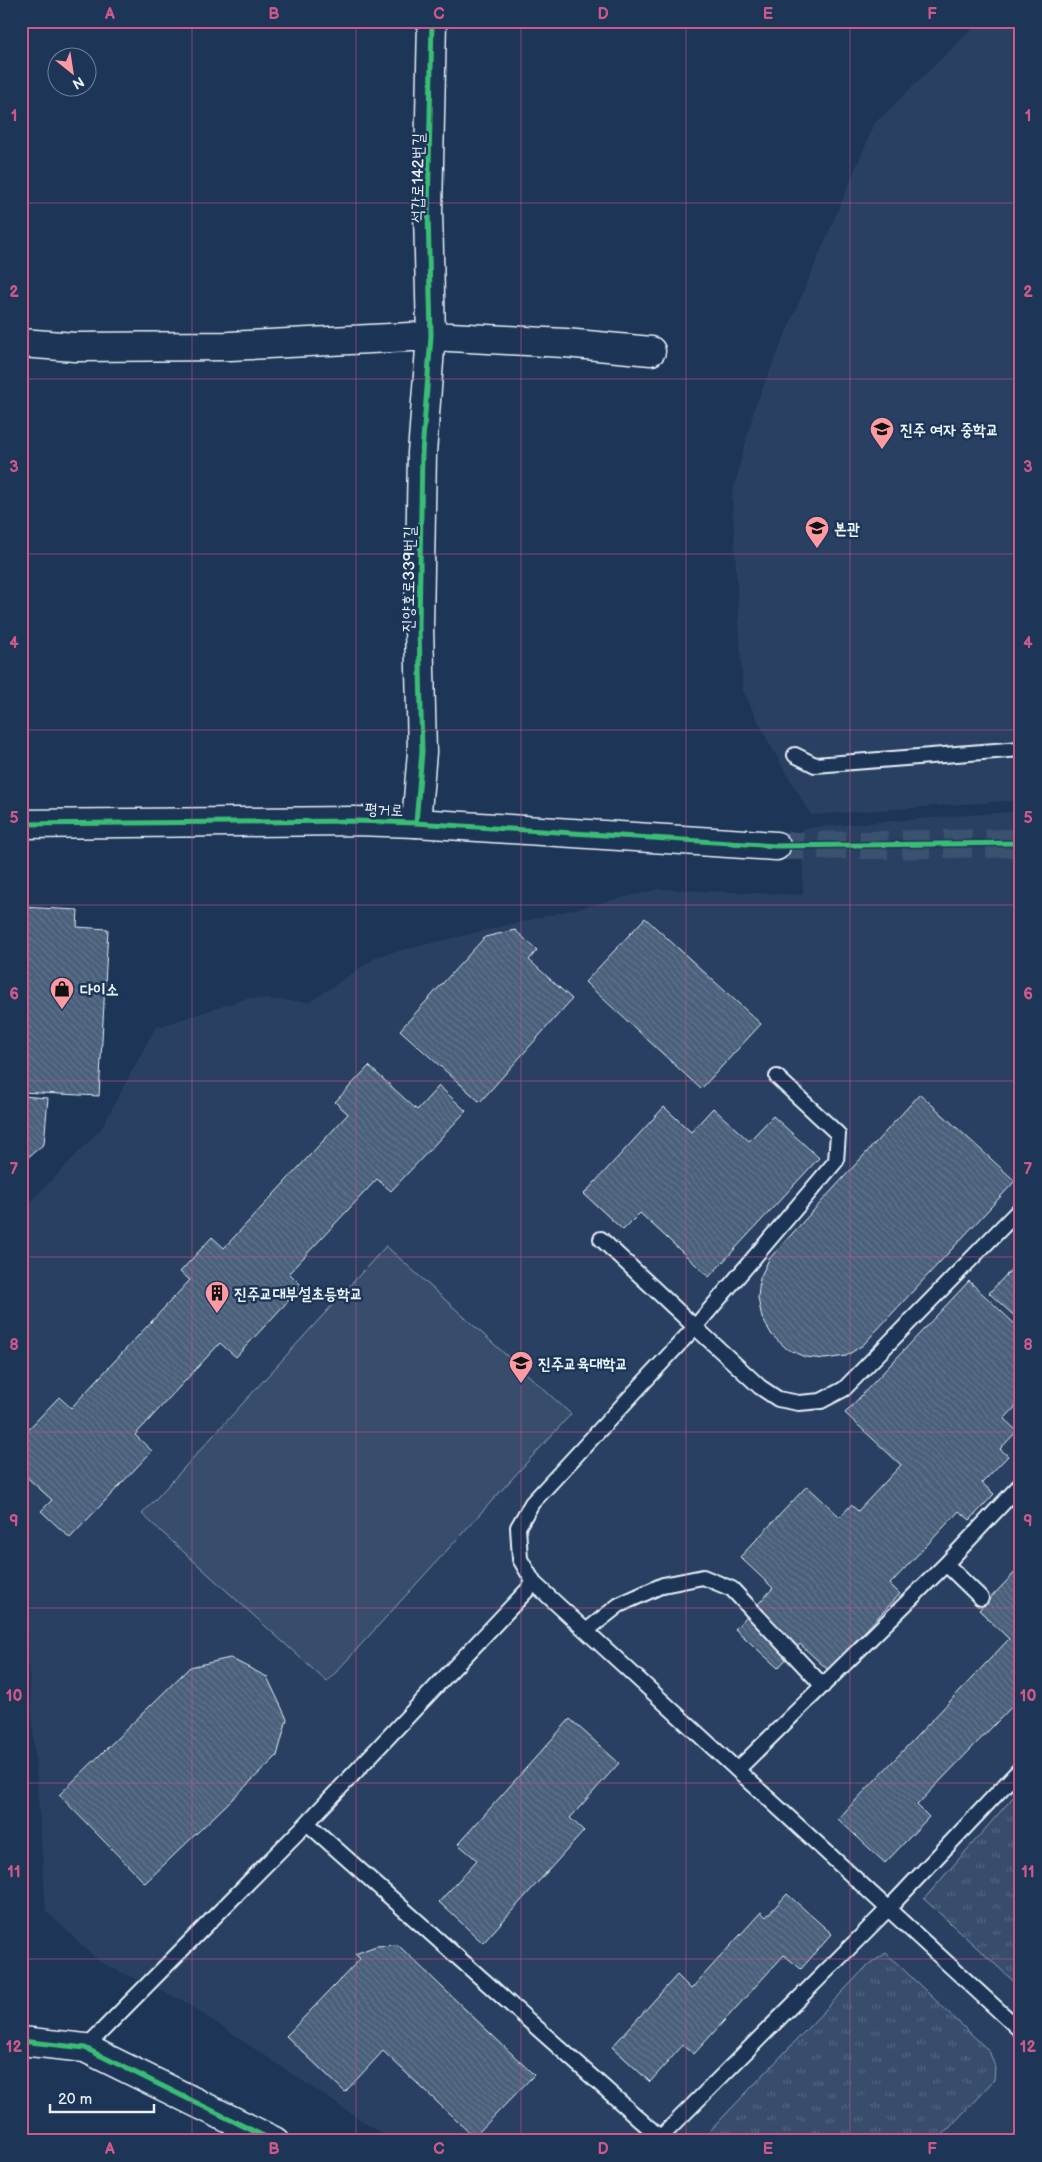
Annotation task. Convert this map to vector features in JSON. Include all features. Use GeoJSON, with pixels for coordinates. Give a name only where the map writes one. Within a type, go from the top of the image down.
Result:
{"type":"FeatureCollection","features":[{"type":"Feature","properties":{"kind":"street","name":"석갑로142번길"},"geometry":{"type":"LineString","coordinates":[[431,336],[428,212],[432,21]]}},
{"type":"Feature","properties":{"kind":"street"},"geometry":{"type":"LineString","coordinates":[[21,343],[75,347],[229,346],[431,336],[564,343],[651,352]]}},
{"type":"Feature","properties":{"kind":"street","name":"진양호로339번길"},"geometry":{"type":"LineString","coordinates":[[416,823],[422,752],[419,626],[422,453],[431,336]]}},
{"type":"Feature","properties":{"kind":"street","name":"평거로"},"geometry":{"type":"LineString","coordinates":[[21,824],[345,821],[416,823],[776,846]]}},
{"type":"Feature","properties":{"kind":"street"},"geometry":{"type":"LineString","coordinates":[[21,2040],[85,2048],[274,2141]]}},
{"type":"Feature","properties":{"kind":"lane"},"geometry":{"type":"LineString","coordinates":[[795,755],[815,765],[1021,749]]}},
{"type":"Feature","properties":{"kind":"lane"},"geometry":{"type":"LineString","coordinates":[[777,1077],[838,1134],[836,1161],[695,1327],[532,1502],[518,1527],[520,1559],[534,1583],[1021,2031]]}},
{"type":"Feature","properties":{"kind":"lane"},"geometry":{"type":"LineString","coordinates":[[601,1239],[760,1387],[778,1398],[799,1403],[821,1401],[844,1389],[1021,1208]]}},
{"type":"Feature","properties":{"kind":"lane"},"geometry":{"type":"LineString","coordinates":[[737,1770],[946,1564],[1021,1484]]}},
{"type":"Feature","properties":{"kind":"lane"},"geometry":{"type":"LineString","coordinates":[[946,1564],[981,1598]]}},
{"type":"Feature","properties":{"kind":"lane"},"geometry":{"type":"LineString","coordinates":[[586,1631],[619,1605],[663,1585],[703,1577],[732,1589],[824,1686]]}},
{"type":"Feature","properties":{"kind":"lane"},"geometry":{"type":"LineString","coordinates":[[85,2048],[307,1824],[534,1583]]}},
{"type":"Feature","properties":{"kind":"lane"},"geometry":{"type":"LineString","coordinates":[[307,1824],[662,2139],[888,1909],[1021,1768]]}},
{"type":"Feature","properties":{"kind":"shaded area","name":"진주 여자 중학교"},"geometry":{"type":"Polygon","coordinates":[[[980,21],[1021,21],[1021,800],[811,815],[770,745],[743,691],[732,495],[755,406],[875,123],[980,21]]]}},
{"type":"Feature","properties":{"kind":"shaded area","name":"진주교육대학교"},"geometry":{"type":"Polygon","coordinates":[[[1021,811],[1021,2141],[392,2141],[182,2000],[101,1963],[46,1911],[21,1557],[21,1212],[101,1129],[155,1028],[248,998],[310,1002],[378,956],[659,889],[803,895],[802,828],[1021,811]]]}},
{"type":"Feature","properties":{"kind":"green space"},"geometry":{"type":"Polygon","coordinates":[[[386,1246],[571,1414],[327,1682],[142,1514],[386,1246]]]}},
{"type":"Feature","properties":{"kind":"green space"},"geometry":{"type":"Polygon","coordinates":[[[1021,1788],[1021,1988],[924,1899],[1021,1788]]]}},
{"type":"Feature","properties":{"kind":"green space"},"geometry":{"type":"Polygon","coordinates":[[[886,1953],[989,2051],[995,2066],[994,2080],[937,2141],[709,2141],[708,2133],[866,1967],[886,1953]]]}},
{"type":"Feature","properties":{"kind":"building","name":"다이소"},"geometry":{"type":"Polygon","coordinates":[[[21,907],[78,910],[77,927],[108,929],[99,1096],[21,1092],[21,907]]]}},
{"type":"Feature","properties":{"kind":"building"},"geometry":{"type":"Polygon","coordinates":[[[645,918],[761,1024],[701,1089],[585,982],[645,918]]]}},
{"type":"Feature","properties":{"kind":"building"},"geometry":{"type":"Polygon","coordinates":[[[515,930],[537,950],[529,960],[572,999],[480,1102],[400,1030],[485,937],[515,930]]]}},
{"type":"Feature","properties":{"kind":"building","name":"진주교대부설초등학교"},"geometry":{"type":"Polygon","coordinates":[[[369,1066],[417,1110],[439,1086],[466,1111],[391,1191],[377,1179],[289,1273],[302,1286],[236,1357],[220,1343],[135,1435],[152,1451],[70,1538],[41,1511],[52,1500],[21,1472],[21,1437],[59,1397],[71,1408],[190,1280],[180,1272],[212,1237],[224,1248],[348,1114],[335,1102],[369,1066]]]}},
{"type":"Feature","properties":{"kind":"building"},"geometry":{"type":"Polygon","coordinates":[[[920,1094],[1015,1181],[863,1345],[846,1356],[825,1359],[805,1357],[787,1349],[772,1335],[762,1318],[758,1298],[760,1278],[769,1259],[920,1094]]]}},
{"type":"Feature","properties":{"kind":"building"},"geometry":{"type":"Polygon","coordinates":[[[21,1096],[48,1098],[44,1144],[21,1163],[21,1096]]]}},
{"type":"Feature","properties":{"kind":"building"},"geometry":{"type":"Polygon","coordinates":[[[664,1107],[691,1132],[713,1108],[749,1141],[773,1116],[819,1158],[709,1277],[640,1213],[623,1230],[584,1194],[664,1107]]]}},
{"type":"Feature","properties":{"kind":"building"},"geometry":{"type":"Polygon","coordinates":[[[1021,1259],[1021,1322],[989,1293],[1021,1259]]]}},
{"type":"Feature","properties":{"kind":"building"},"geometry":{"type":"Polygon","coordinates":[[[969,1281],[1021,1330],[1021,1401],[1004,1419],[1017,1431],[1000,1449],[1008,1456],[982,1483],[994,1494],[970,1520],[959,1511],[890,1584],[900,1594],[828,1670],[800,1644],[778,1668],[735,1629],[773,1588],[740,1557],[807,1486],[840,1517],[851,1505],[858,1511],[901,1465],[845,1413],[969,1281]]]}},
{"type":"Feature","properties":{"kind":"building"},"geometry":{"type":"Polygon","coordinates":[[[1021,1566],[1021,1697],[917,1805],[929,1817],[885,1863],[838,1819],[1009,1639],[979,1610],[1021,1566]]]}},
{"type":"Feature","properties":{"kind":"building"},"geometry":{"type":"Polygon","coordinates":[[[230,1658],[267,1677],[287,1719],[277,1756],[145,1883],[59,1795],[190,1667],[230,1658]]]}},
{"type":"Feature","properties":{"kind":"building"},"geometry":{"type":"Polygon","coordinates":[[[570,1719],[619,1763],[570,1818],[584,1831],[483,1943],[439,1902],[477,1860],[458,1844],[570,1719]]]}},
{"type":"Feature","properties":{"kind":"building"},"geometry":{"type":"Polygon","coordinates":[[[787,1894],[832,1934],[801,1969],[784,1955],[694,2054],[683,2045],[650,2082],[612,2047],[677,1975],[691,1989],[761,1912],[766,1917],[787,1894]]]}},
{"type":"Feature","properties":{"kind":"building"},"geometry":{"type":"Polygon","coordinates":[[[398,1945],[534,2075],[474,2137],[383,2051],[345,2092],[286,2036],[360,1959],[355,1954],[376,1946],[398,1945]]]}},
{"type":"Feature","properties":{"kind":"building"},"geometry":{"type":"Polygon","coordinates":[[[1021,2127],[1021,2141],[1008,2141],[1021,2127]]]}},
{"type":"Feature","properties":{"kind":"tunnel"},"geometry":{"type":"LineString","coordinates":[[776,846],[1021,843]]}},
{"type":"Feature","properties":{"kind":"cycle path"},"geometry":{"type":"LineString","coordinates":[[416,823],[422,752],[419,626],[422,453],[431,336],[428,212],[432,21]]}},
{"type":"Feature","properties":{"kind":"cycle path"},"geometry":{"type":"LineString","coordinates":[[21,824],[355,821],[416,823],[776,846],[1021,843]]}},
{"type":"Feature","properties":{"kind":"cycle path"},"geometry":{"type":"LineString","coordinates":[[21,2041],[85,2048],[274,2141]]}},
{"type":"Feature","properties":{"kind":"place","name":"진주 여자 중학교"},"geometry":{"type":"Point","coordinates":[882,450]}},
{"type":"Feature","properties":{"kind":"place","name":"본관"},"geometry":{"type":"Point","coordinates":[817,549]}},
{"type":"Feature","properties":{"kind":"place","name":"다이소"},"geometry":{"type":"Point","coordinates":[62,1010]}},
{"type":"Feature","properties":{"kind":"place","name":"진주교대부설초등학교"},"geometry":{"type":"Point","coordinates":[217,1314]}},
{"type":"Feature","properties":{"kind":"place","name":"진주교육대학교"},"geometry":{"type":"Point","coordinates":[521,1384]}}]}
